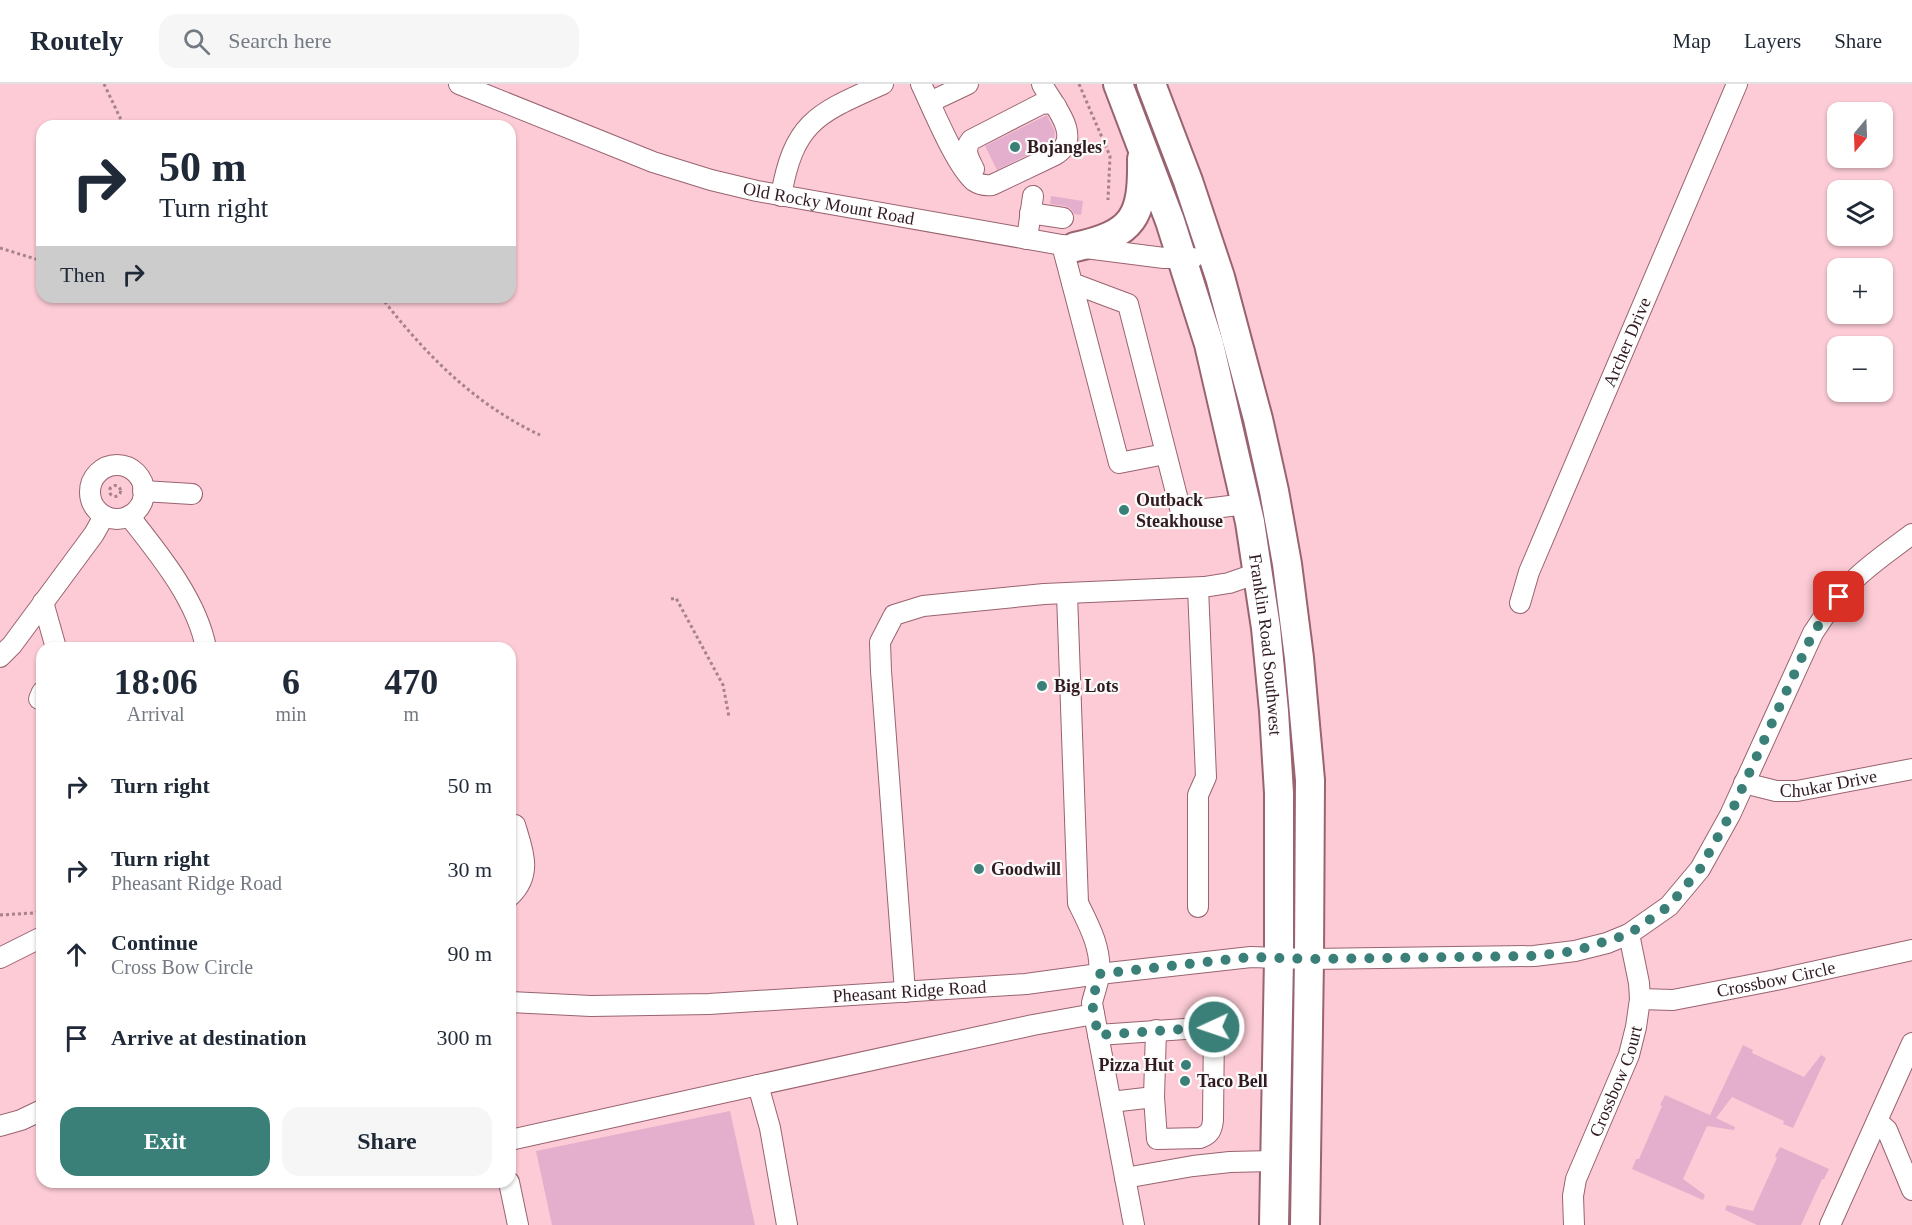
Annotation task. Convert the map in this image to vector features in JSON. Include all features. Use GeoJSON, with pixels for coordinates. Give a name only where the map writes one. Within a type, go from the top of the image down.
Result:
{"type":"FeatureCollection","features":[{"type":"Feature","properties":{"kind":"highway","name":"Franklin Road Southwest"},"geometry":{"type":"LineString","coordinates":[[1118,84],[1183,259],[1209,344],[1246,504],[1258,573],[1274,711],[1279,793],[1279,958],[1274,1225]]}},
{"type":"Feature","properties":{"kind":"highway","name":"Franklin Road Southwest"},"geometry":{"type":"LineString","coordinates":[[1151,84],[1214,258],[1258,419],[1287,564],[1299,658],[1310,780],[1305,1225]]}},
{"type":"Feature","properties":{"kind":"highway"},"geometry":{"type":"LineString","coordinates":[[1068,246],[1105,239],[1119,230],[1136,213],[1142,186],[1141,142]]}},
{"type":"Feature","properties":{"kind":"street","name":"Old Rocky Mount Road"},"geometry":{"type":"LineString","coordinates":[[459,84],[653,162],[711,180],[781,196],[1068,246],[1158,257],[1214,258]]}},
{"type":"Feature","properties":{"kind":"street"},"geometry":{"type":"LineString","coordinates":[[781,196],[791,154],[812,122],[838,105],[883,84]]}},
{"type":"Feature","properties":{"kind":"street"},"geometry":{"type":"LineString","coordinates":[[968,84],[925,93],[946,138],[970,177],[987,186],[1059,152],[1065,144],[1067,130],[1048,94]]}},
{"type":"Feature","properties":{"kind":"street","name":"Archer Drive"},"geometry":{"type":"LineString","coordinates":[[1520,603],[1529,572],[1737,84]]}},
{"type":"Feature","properties":{"kind":"street"},"geometry":{"type":"LineString","coordinates":[[946,138],[1048,94]]}},
{"type":"Feature","properties":{"kind":"street"},"geometry":{"type":"LineString","coordinates":[[1048,94],[1045,103],[975,137],[968,144],[966,152],[969,159],[978,173],[993,176],[1054,146],[1063,139],[1067,130]]}},
{"type":"Feature","properties":{"kind":"street"},"geometry":{"type":"LineString","coordinates":[[1027,239],[1031,205],[1063,218]]}},
{"type":"Feature","properties":{"kind":"street"},"geometry":{"type":"LineString","coordinates":[[1068,246],[1072,283],[1119,463],[1165,454]]}},
{"type":"Feature","properties":{"kind":"street"},"geometry":{"type":"LineString","coordinates":[[1072,283],[1128,304],[1181,512],[1246,504]]}},
{"type":"Feature","properties":{"kind":"street"},"geometry":{"type":"LineString","coordinates":[[114,465],[131,469],[137,475],[143,491],[140,505],[129,516],[121,518],[104,516],[92,503],[90,495],[93,478],[106,467],[114,465]]}},
{"type":"Feature","properties":{"kind":"street"},"geometry":{"type":"LineString","coordinates":[[143,491],[192,494]]}},
{"type":"Feature","properties":{"kind":"street"},"geometry":{"type":"LineString","coordinates":[[0,657],[12,645],[44,602],[94,534],[104,516]]}},
{"type":"Feature","properties":{"kind":"street"},"geometry":{"type":"LineString","coordinates":[[129,516],[149,541],[190,602],[204,642]]}},
{"type":"Feature","properties":{"kind":"street","name":"Pheasant Ridge Road"},"geometry":{"type":"LineString","coordinates":[[516,1002],[591,1006],[698,1004],[905,992],[1026,984],[1251,957],[1309,959],[1534,956],[1575,951],[1629,934],[1669,906],[1689,884],[1705,860],[1730,815],[1813,633],[1830,608],[1862,573],[1912,534]]}},
{"type":"Feature","properties":{"kind":"street"},"geometry":{"type":"LineString","coordinates":[[905,992],[880,642],[894,615],[923,606],[1067,594],[1198,588],[1229,583],[1258,573]]}},
{"type":"Feature","properties":{"kind":"street"},"geometry":{"type":"LineString","coordinates":[[1198,588],[1206,777],[1198,795],[1198,907]]}},
{"type":"Feature","properties":{"kind":"street"},"geometry":{"type":"LineString","coordinates":[[1067,594],[1078,903],[1092,932],[1097,950],[1099,974],[1092,1003],[1134,1225]]}},
{"type":"Feature","properties":{"kind":"street"},"geometry":{"type":"LineString","coordinates":[[44,602],[54,642]]}},
{"type":"Feature","properties":{"kind":"street","name":"Chukar Drive"},"geometry":{"type":"LineString","coordinates":[[1744,783],[1776,791],[1797,791],[1912,769]]}},
{"type":"Feature","properties":{"kind":"street"},"geometry":{"type":"LineString","coordinates":[[516,828],[524,855],[524,868],[516,887]]}},
{"type":"Feature","properties":{"kind":"street","name":"Crossbow Court"},"geometry":{"type":"LineString","coordinates":[[1574,1225],[1573,1196],[1576,1179],[1629,1054],[1636,1027],[1640,999],[1639,983],[1629,934]]}},
{"type":"Feature","properties":{"kind":"street"},"geometry":{"type":"LineString","coordinates":[[0,958],[36,940]]}},
{"type":"Feature","properties":{"kind":"street","name":"Crossbow Circle"},"geometry":{"type":"LineString","coordinates":[[1640,999],[1673,1000],[1912,950]]}},
{"type":"Feature","properties":{"kind":"street"},"geometry":{"type":"LineString","coordinates":[[516,1139],[1033,1025],[1094,1014]]}},
{"type":"Feature","properties":{"kind":"street"},"geometry":{"type":"LineString","coordinates":[[1098,1035],[1156,1030],[1214,1027],[1212,1129],[1207,1136],[1157,1139],[1156,1030]]}},
{"type":"Feature","properties":{"kind":"street"},"geometry":{"type":"LineString","coordinates":[[1830,1225],[1912,1043]]}},
{"type":"Feature","properties":{"kind":"street"},"geometry":{"type":"LineString","coordinates":[[758,1085],[770,1128],[787,1225]]}},
{"type":"Feature","properties":{"kind":"street"},"geometry":{"type":"LineString","coordinates":[[1111,1102],[1155,1097]]}},
{"type":"Feature","properties":{"kind":"street"},"geometry":{"type":"LineString","coordinates":[[0,1126],[36,1113]]}},
{"type":"Feature","properties":{"kind":"street"},"geometry":{"type":"LineString","coordinates":[[1877,1121],[1887,1130],[1912,1190]]}},
{"type":"Feature","properties":{"kind":"street"},"geometry":{"type":"LineString","coordinates":[[1125,1178],[1193,1166],[1275,1161]]}},
{"type":"Feature","properties":{"kind":"street"},"geometry":{"type":"LineString","coordinates":[[510,1188],[518,1225]]}},
{"type":"Feature","properties":{"kind":"path"},"geometry":{"type":"LineString","coordinates":[[104,84],[121,120]]}},
{"type":"Feature","properties":{"kind":"path"},"geometry":{"type":"LineString","coordinates":[[1079,84],[1110,156],[1108,200]]}},
{"type":"Feature","properties":{"kind":"path"},"geometry":{"type":"LineString","coordinates":[[0,248],[36,259]]}},
{"type":"Feature","properties":{"kind":"path"},"geometry":{"type":"LineString","coordinates":[[386,303],[452,378],[511,421],[540,435]]}},
{"type":"Feature","properties":{"kind":"path"},"geometry":{"type":"LineString","coordinates":[[119,485],[121,491],[118,496],[113,496],[108,492],[113,486],[119,485]]}},
{"type":"Feature","properties":{"kind":"path"},"geometry":{"type":"LineString","coordinates":[[671,599],[676,598],[718,673],[726,693],[729,717]]}},
{"type":"Feature","properties":{"kind":"path"},"geometry":{"type":"LineString","coordinates":[[0,915],[36,912]]}},
{"type":"Feature","properties":{"kind":"building"},"geometry":{"type":"Polygon","coordinates":[[[1047,115],[1055,132],[1054,139],[1039,146],[1040,149],[997,170],[985,146],[1047,115]]]}},
{"type":"Feature","properties":{"kind":"building"},"geometry":{"type":"Polygon","coordinates":[[[1051,196],[1083,201],[1081,215],[1074,214],[1065,206],[1050,204],[1051,196]]]}},
{"type":"Feature","properties":{"kind":"building"},"geometry":{"type":"Polygon","coordinates":[[[1743,1045],[1753,1050],[1752,1053],[1804,1077],[1821,1055],[1826,1058],[1793,1128],[1783,1124],[1784,1121],[1732,1097],[1716,1118],[1735,1127],[1734,1130],[1707,1126],[1683,1179],[1705,1195],[1703,1200],[1632,1169],[1636,1159],[1639,1159],[1665,1095],[1712,1116],[1710,1115],[1743,1045]]]}},
{"type":"Feature","properties":{"kind":"building"},"geometry":{"type":"Polygon","coordinates":[[[730,1111],[755,1225],[552,1225],[536,1151],[730,1111]]]}},
{"type":"Feature","properties":{"kind":"building"},"geometry":{"type":"Polygon","coordinates":[[[1780,1147],[1829,1169],[1801,1225],[1757,1225],[1725,1210],[1727,1205],[1753,1211],[1780,1147]]]}},
{"type":"Feature","properties":{"kind":"place","name":"Bojangles'"},"geometry":{"type":"Point","coordinates":[1015,147]}},
{"type":"Feature","properties":{"kind":"place","name":"Outback Steakhouse"},"geometry":{"type":"Point","coordinates":[1124,510]}},
{"type":"Feature","properties":{"kind":"place","name":"Big Lots"},"geometry":{"type":"Point","coordinates":[1042,686]}},
{"type":"Feature","properties":{"kind":"place","name":"Goodwill"},"geometry":{"type":"Point","coordinates":[979,869]}},
{"type":"Feature","properties":{"kind":"place","name":"Pizza Hut"},"geometry":{"type":"Point","coordinates":[1186,1065]}},
{"type":"Feature","properties":{"kind":"place","name":"Taco Bell"},"geometry":{"type":"Point","coordinates":[1185,1081]}},
{"type":"Feature","properties":{"kind":"route"},"geometry":{"type":"LineString","coordinates":[[1214,1027],[1098,1035],[1092,1003],[1099,974],[1251,957],[1309,959],[1534,956],[1575,951],[1607,943],[1644,925],[1669,906],[1684,891],[1700,869],[1730,815],[1813,633],[1839,597]]}}]}
